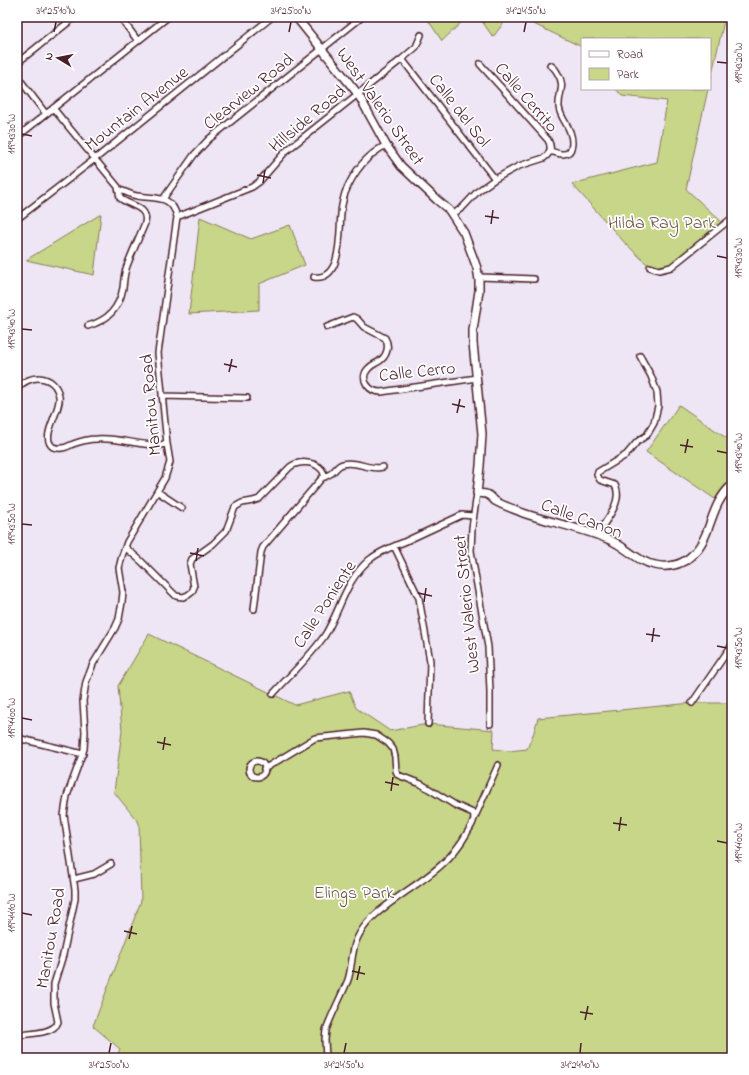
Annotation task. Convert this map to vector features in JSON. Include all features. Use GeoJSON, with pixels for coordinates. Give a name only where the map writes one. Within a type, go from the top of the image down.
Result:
{"type":"FeatureCollection","features":[{"type":"Feature","properties":{"kind":"street"},"geometry":{"type":"LineString","coordinates":[[17,62],[75,17]]}},
{"type":"Feature","properties":{"kind":"street"},"geometry":{"type":"LineString","coordinates":[[120,17],[138,41]]}},
{"type":"Feature","properties":{"kind":"street"},"geometry":{"type":"LineString","coordinates":[[17,137],[168,17]]}},
{"type":"Feature","properties":{"kind":"street","name":"Mountain Avenue"},"geometry":{"type":"LineString","coordinates":[[17,219],[100,155],[272,17]]}},
{"type":"Feature","properties":{"kind":"street","name":"West Valerio Street"},"geometry":{"type":"LineString","coordinates":[[296,17],[358,94],[386,145],[401,166],[449,210],[464,233],[479,277],[479,291],[473,330],[473,343],[482,434],[478,493],[473,516],[471,551],[488,647],[490,724]]}},
{"type":"Feature","properties":{"kind":"street","name":"Clearview Road"},"geometry":{"type":"LineString","coordinates":[[163,199],[194,155],[209,139],[362,17]]}},
{"type":"Feature","properties":{"kind":"street","name":"Hillside Road"},"geometry":{"type":"LineString","coordinates":[[177,217],[252,187],[259,182],[286,151],[416,47],[421,35]]}},
{"type":"Feature","properties":{"kind":"street","name":"Calle del Sol"},"geometry":{"type":"LineString","coordinates":[[402,59],[495,179]]}},
{"type":"Feature","properties":{"kind":"street","name":"Calle Cerrito"},"geometry":{"type":"LineString","coordinates":[[452,215],[463,207],[478,191],[495,179],[519,166],[544,158],[550,151],[551,145],[548,140],[480,64]]}},
{"type":"Feature","properties":{"kind":"street"},"geometry":{"type":"LineString","coordinates":[[550,64],[554,66],[562,82],[559,109],[561,116],[571,132],[573,143],[570,151],[566,154],[550,151]]}},
{"type":"Feature","properties":{"kind":"street"},"geometry":{"type":"LineString","coordinates":[[17,76],[46,114]]}},
{"type":"Feature","properties":{"kind":"street"},"geometry":{"type":"LineString","coordinates":[[53,108],[118,187],[120,198],[143,211],[146,221],[127,267],[123,289],[118,304],[106,319],[88,326]]}},
{"type":"Feature","properties":{"kind":"street"},"geometry":{"type":"LineString","coordinates":[[314,276],[320,277],[326,274],[334,265],[339,245],[343,202],[347,188],[354,176],[370,156],[386,145]]}},
{"type":"Feature","properties":{"kind":"street"},"geometry":{"type":"LineString","coordinates":[[118,190],[134,196],[163,199],[173,206],[177,217]]}},
{"type":"Feature","properties":{"kind":"street","name":"Manitou Road"},"geometry":{"type":"LineString","coordinates":[[17,1035],[40,1032],[53,1028],[57,1024],[58,1018],[54,1003],[54,984],[64,956],[73,910],[75,890],[64,825],[64,815],[67,796],[82,754],[85,736],[83,711],[84,692],[93,664],[115,628],[119,618],[123,592],[119,568],[120,562],[128,542],[158,492],[169,466],[158,352],[177,217]]}},
{"type":"Feature","properties":{"kind":"street"},"geometry":{"type":"LineString","coordinates":[[650,267],[659,270],[671,267],[732,218]]}},
{"type":"Feature","properties":{"kind":"street"},"geometry":{"type":"LineString","coordinates":[[479,277],[534,279]]}},
{"type":"Feature","properties":{"kind":"street","name":"Calle Cerro"},"geometry":{"type":"LineString","coordinates":[[327,327],[353,317],[357,319],[364,327],[385,338],[388,345],[386,354],[380,361],[369,367],[365,375],[365,381],[375,392],[476,378]]}},
{"type":"Feature","properties":{"kind":"street"},"geometry":{"type":"LineString","coordinates":[[596,535],[614,507],[618,492],[615,485],[600,480],[597,475],[598,472],[626,455],[637,442],[647,435],[651,430],[656,415],[658,406],[657,392],[651,376],[640,356]]}},
{"type":"Feature","properties":{"kind":"street"},"geometry":{"type":"LineString","coordinates":[[17,389],[26,380],[36,378],[45,379],[56,388],[60,402],[48,436],[51,444],[56,448],[62,449],[89,440],[107,438],[144,444],[167,444]]}},
{"type":"Feature","properties":{"kind":"street"},"geometry":{"type":"LineString","coordinates":[[162,396],[246,398]]}},
{"type":"Feature","properties":{"kind":"street"},"geometry":{"type":"LineString","coordinates":[[126,548],[172,593],[178,597],[186,597],[190,594],[194,587],[190,564],[192,559],[210,547],[226,531],[233,509],[237,505],[259,499],[290,467],[295,464],[308,463],[316,465],[321,469],[325,477]]}},
{"type":"Feature","properties":{"kind":"street"},"geometry":{"type":"LineString","coordinates":[[254,609],[261,552],[263,547],[322,478],[343,464],[375,468],[383,467]]}},
{"type":"Feature","properties":{"kind":"street","name":"Calle Canon"},"geometry":{"type":"LineString","coordinates":[[478,493],[483,493],[523,512],[614,542],[648,564],[662,566],[677,564],[689,558],[702,544],[718,501],[732,485]]}},
{"type":"Feature","properties":{"kind":"street"},"geometry":{"type":"LineString","coordinates":[[158,492],[182,508]]}},
{"type":"Feature","properties":{"kind":"street","name":"Calle Poniente"},"geometry":{"type":"LineString","coordinates":[[273,694],[314,649],[337,612],[349,584],[358,572],[378,554],[462,516],[473,516]]}},
{"type":"Feature","properties":{"kind":"street"},"geometry":{"type":"LineString","coordinates":[[394,546],[419,598],[430,661],[428,724]]}},
{"type":"Feature","properties":{"kind":"street"},"geometry":{"type":"LineString","coordinates":[[692,703],[732,645]]}},
{"type":"Feature","properties":{"kind":"street"},"geometry":{"type":"LineString","coordinates":[[264,769],[315,738],[364,733],[376,735],[388,743],[393,749],[396,772],[398,775],[421,784],[455,805],[473,813],[474,819]]}},
{"type":"Feature","properties":{"kind":"street"},"geometry":{"type":"LineString","coordinates":[[17,738],[82,754]]}},
{"type":"Feature","properties":{"kind":"street"},"geometry":{"type":"LineString","coordinates":[[326,1058],[326,1030],[349,976],[353,951],[363,928],[376,914],[425,879],[447,860],[466,836],[498,765]]}},
{"type":"Feature","properties":{"kind":"street"},"geometry":{"type":"LineString","coordinates":[[74,879],[94,874],[111,864]]}},
{"type":"Feature","properties":{"kind":"green space"},"geometry":{"type":"Polygon","coordinates":[[[426,17],[467,17],[442,41],[426,17]]]}},
{"type":"Feature","properties":{"kind":"green space"},"geometry":{"type":"Polygon","coordinates":[[[479,17],[508,17],[493,37],[479,17]]]}},
{"type":"Feature","properties":{"kind":"green space"},"geometry":{"type":"Polygon","coordinates":[[[519,17],[725,17],[711,78],[711,38],[581,38],[581,47],[519,17]]]}},
{"type":"Feature","properties":{"kind":"green space","name":"Hilda Ray Park"},"geometry":{"type":"Polygon","coordinates":[[[617,90],[708,90],[686,189],[724,224],[665,270],[650,267],[624,242],[572,184],[657,162],[667,101],[622,96],[617,90]]]}},
{"type":"Feature","properties":{"kind":"green space"},"geometry":{"type":"Polygon","coordinates":[[[101,214],[94,275],[26,260],[101,214]]]}},
{"type":"Feature","properties":{"kind":"green space"},"geometry":{"type":"Polygon","coordinates":[[[200,217],[251,239],[290,225],[305,265],[259,284],[259,310],[189,314],[200,217]]]}},
{"type":"Feature","properties":{"kind":"green space"},"geometry":{"type":"Polygon","coordinates":[[[679,405],[732,442],[732,479],[715,499],[646,452],[679,405]]]}},
{"type":"Feature","properties":{"kind":"green space","name":"Elings Park"},"geometry":{"type":"Polygon","coordinates":[[[149,634],[295,705],[349,691],[356,708],[390,731],[428,724],[494,730],[493,749],[509,751],[527,749],[538,718],[692,703],[732,703],[732,1058],[116,1058],[120,1049],[93,1026],[141,901],[139,823],[114,792],[122,731],[118,686],[149,634]]]}}]}
